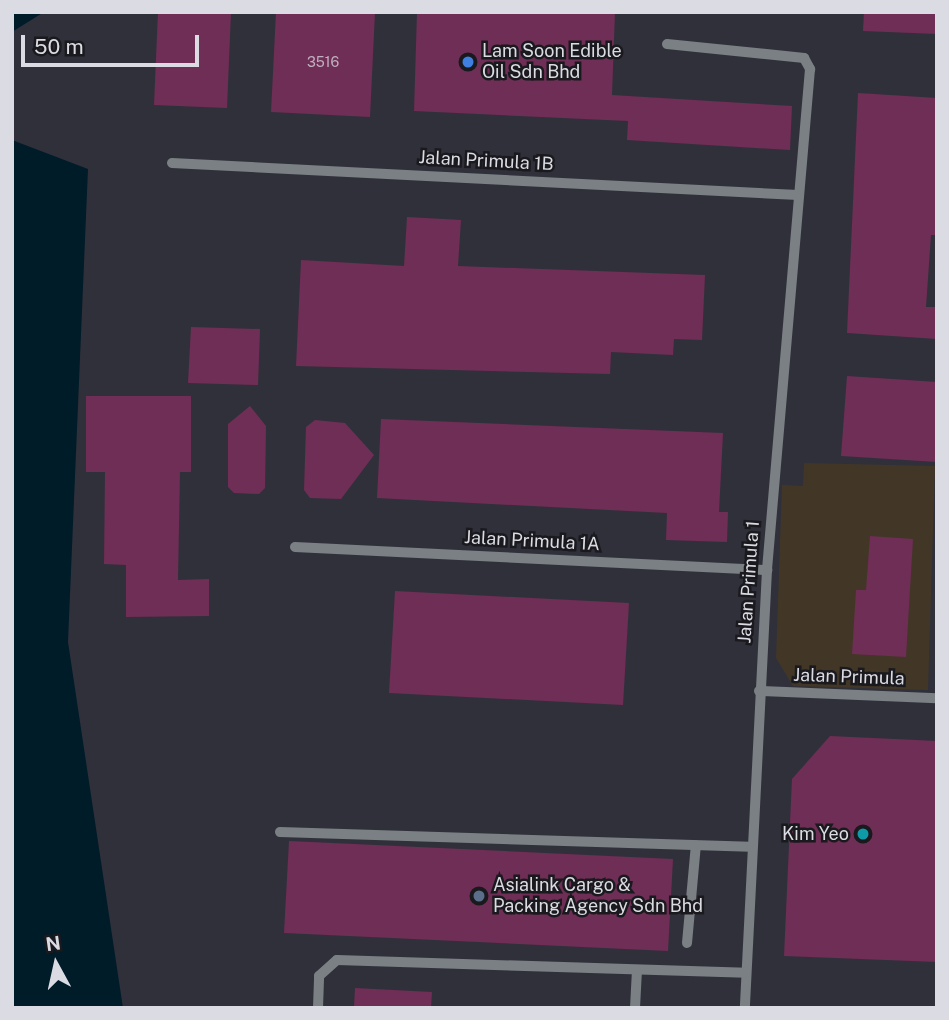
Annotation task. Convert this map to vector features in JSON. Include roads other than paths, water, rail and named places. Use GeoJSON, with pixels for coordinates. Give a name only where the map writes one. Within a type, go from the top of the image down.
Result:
{"type":"FeatureCollection","features":[{"type":"Feature","properties":{"kind":"lane","name":"Jalan Primula 1"},"geometry":{"type":"LineString","coordinates":[[667,44],[809,62],[767,569],[750,847],[745,1008]]}},
{"type":"Feature","properties":{"kind":"lane","name":"Jalan Primula 1B"},"geometry":{"type":"LineString","coordinates":[[172,163],[798,195]]}},
{"type":"Feature","properties":{"kind":"lane","name":"Jalan Primula 1A"},"geometry":{"type":"LineString","coordinates":[[295,547],[767,569]]}},
{"type":"Feature","properties":{"kind":"lane","name":"Jalan Primula"},"geometry":{"type":"LineString","coordinates":[[759,691],[937,698]]}},
{"type":"Feature","properties":{"kind":"lane"},"geometry":{"type":"LineString","coordinates":[[281,832],[750,847]]}},
{"type":"Feature","properties":{"kind":"lane"},"geometry":{"type":"LineString","coordinates":[[687,943],[696,845]]}},
{"type":"Feature","properties":{"kind":"lane"},"geometry":{"type":"LineString","coordinates":[[318,1008],[319,976],[337,960],[637,972],[746,973]]}},
{"type":"Feature","properties":{"kind":"lane"},"geometry":{"type":"LineString","coordinates":[[635,1008],[637,972]]}},
{"type":"Feature","properties":{"kind":"water"},"geometry":{"type":"Polygon","coordinates":[[[12,12],[44,12],[12,32],[12,12]]]}},
{"type":"Feature","properties":{"kind":"water"},"geometry":{"type":"Polygon","coordinates":[[[12,140],[88,169],[68,642],[123,1008],[12,1008],[12,140]]]}},
{"type":"Feature","properties":{"kind":"place","name":"Lam Soon Edible Oil Sdn Bhd"},"geometry":{"type":"Point","coordinates":[468,62]}},
{"type":"Feature","properties":{"kind":"place","name":"Kim Yeo"},"geometry":{"type":"Point","coordinates":[863,834]}},
{"type":"Feature","properties":{"kind":"place","name":"Asialink Cargo & Packing Agency Sdn Bhd"},"geometry":{"type":"Point","coordinates":[479,896]}}]}
